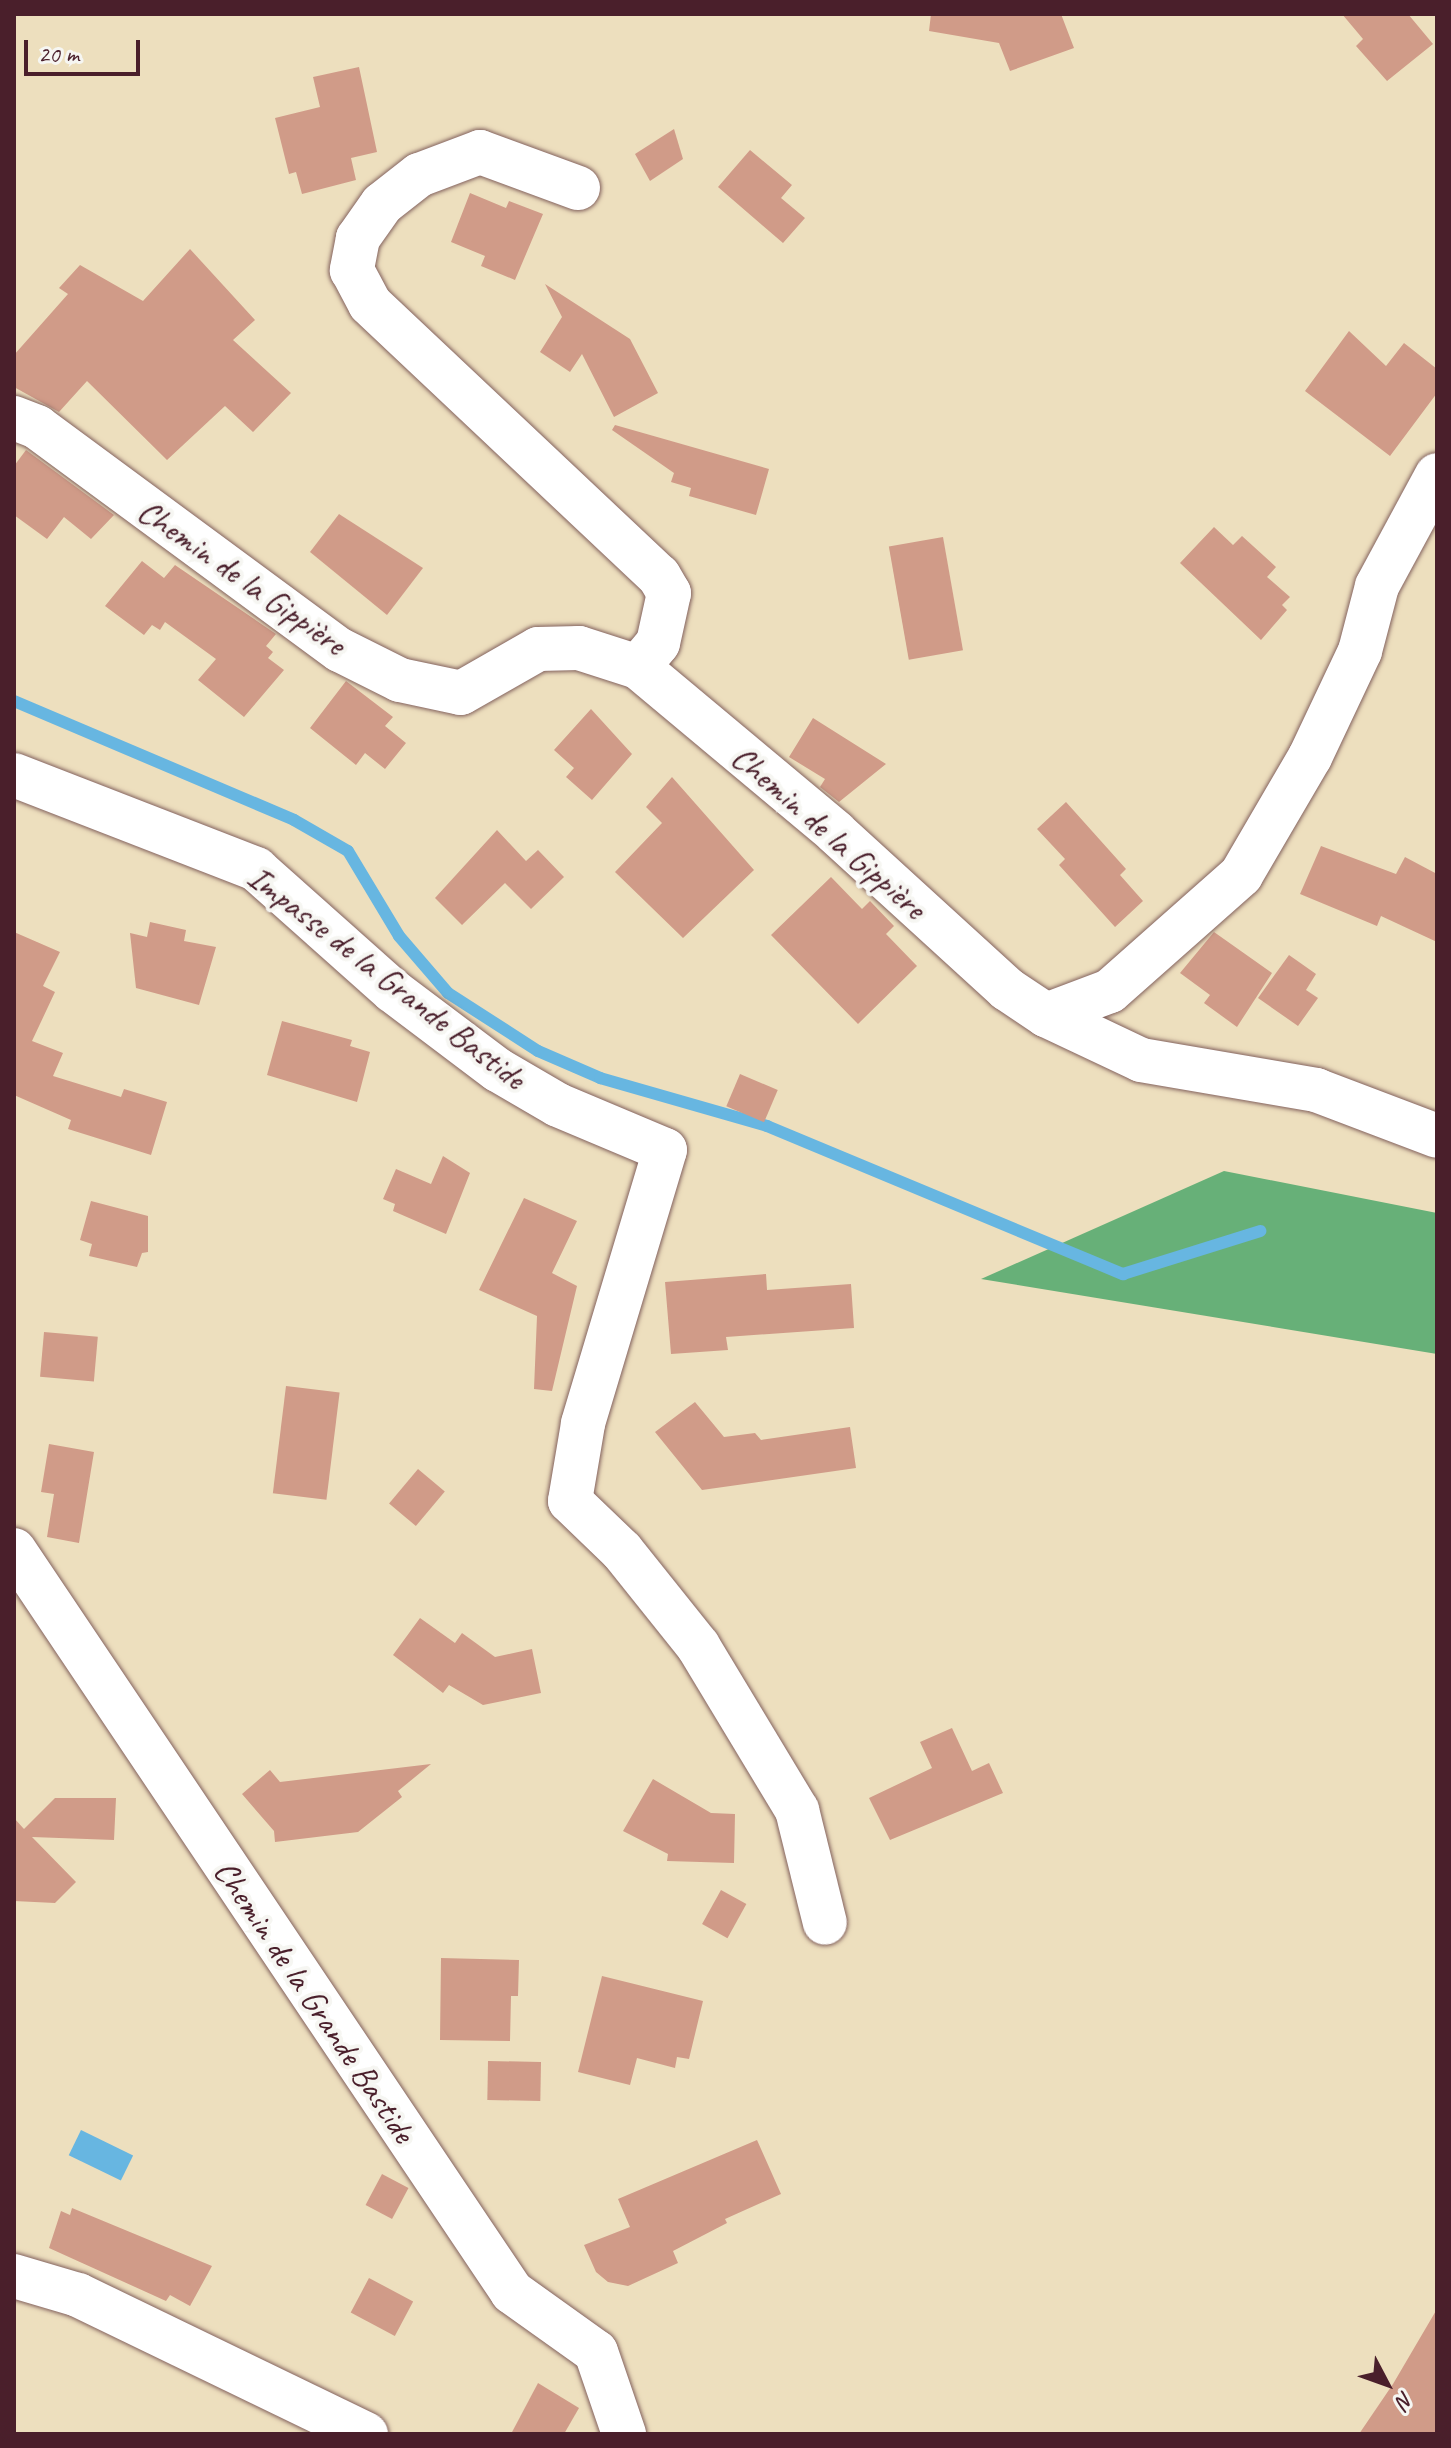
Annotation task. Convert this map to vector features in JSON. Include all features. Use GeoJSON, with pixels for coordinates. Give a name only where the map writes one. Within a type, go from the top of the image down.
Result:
{"type":"FeatureCollection","features":[{"type":"Feature","properties":{"kind":"street"},"geometry":{"type":"LineString","coordinates":[[578,188],[480,152],[419,175],[382,204],[358,238],[352,270],[370,304],[659,576],[669,593],[658,643],[638,667]]}},
{"type":"Feature","properties":{"kind":"street","name":"Chemin de la Gippière"},"geometry":{"type":"LineString","coordinates":[[14,418],[37,427],[340,650],[400,680],[461,693],[538,649],[579,648],[638,667],[835,832],[1007,989],[1046,1015],[1141,1060],[1316,1090],[1437,1136]]}},
{"type":"Feature","properties":{"kind":"street"},"geometry":{"type":"LineString","coordinates":[[1046,1015],[1110,991],[1241,875],[1310,757],[1360,651],[1377,586],[1437,475]]}},
{"type":"Feature","properties":{"kind":"street","name":"Impasse de la Grande Bastide"},"geometry":{"type":"LineString","coordinates":[[14,775],[256,869],[393,991],[498,1070],[558,1105],[665,1150],[583,1424],[570,1501],[632,1563],[698,1646],[731,1700],[797,1810],[825,1923]]}},
{"type":"Feature","properties":{"kind":"street","name":"Chemin de la Grande Bastide"},"geometry":{"type":"LineString","coordinates":[[14,1550],[512,2292],[596,2352],[624,2434]]}},
{"type":"Feature","properties":{"kind":"street"},"geometry":{"type":"LineString","coordinates":[[14,2276],[78,2295],[366,2434]]}},
{"type":"Feature","properties":{"kind":"green space"},"geometry":{"type":"Polygon","coordinates":[[[1224,1171],[1437,1213],[1437,1354],[981,1279],[1224,1171]]]}},
{"type":"Feature","properties":{"kind":"water"},"geometry":{"type":"Polygon","coordinates":[[[81,2130],[133,2155],[121,2181],[69,2155],[81,2130]]]}},
{"type":"Feature","properties":{"kind":"building"},"geometry":{"type":"Polygon","coordinates":[[[931,14],[1061,14],[1074,48],[1010,71],[999,43],[929,31],[931,14]]]}},
{"type":"Feature","properties":{"kind":"building"},"geometry":{"type":"Polygon","coordinates":[[[1342,14],[1408,14],[1433,44],[1387,81],[1356,46],[1363,39],[1342,14]]]}},
{"type":"Feature","properties":{"kind":"building"},"geometry":{"type":"Polygon","coordinates":[[[359,67],[377,152],[351,158],[356,180],[302,194],[296,172],[289,174],[275,118],[320,107],[313,77],[359,67]]]}},
{"type":"Feature","properties":{"kind":"building"},"geometry":{"type":"Polygon","coordinates":[[[674,129],[683,159],[650,181],[635,154],[674,129]]]}},
{"type":"Feature","properties":{"kind":"building"},"geometry":{"type":"Polygon","coordinates":[[[750,150],[792,185],[781,198],[805,218],[783,243],[718,187],[750,150]]]}},
{"type":"Feature","properties":{"kind":"building"},"geometry":{"type":"Polygon","coordinates":[[[470,193],[506,208],[509,201],[543,214],[515,280],[481,266],[485,256],[451,242],[470,193]]]}},
{"type":"Feature","properties":{"kind":"building"},"geometry":{"type":"Polygon","coordinates":[[[190,249],[255,320],[233,340],[291,393],[253,432],[225,406],[167,460],[87,381],[59,412],[14,387],[14,355],[68,294],[59,288],[80,265],[143,301],[190,249]]]}},
{"type":"Feature","properties":{"kind":"building"},"geometry":{"type":"Polygon","coordinates":[[[545,284],[630,339],[658,393],[614,417],[582,354],[570,372],[540,352],[562,317],[545,284]]]}},
{"type":"Feature","properties":{"kind":"building"},"geometry":{"type":"Polygon","coordinates":[[[1349,331],[1386,366],[1404,343],[1437,369],[1437,393],[1390,456],[1305,391],[1349,331]]]}},
{"type":"Feature","properties":{"kind":"building"},"geometry":{"type":"Polygon","coordinates":[[[615,425],[769,469],[756,515],[689,496],[691,488],[671,482],[674,473],[612,430],[615,425]]]}},
{"type":"Feature","properties":{"kind":"building"},"geometry":{"type":"Polygon","coordinates":[[[26,450],[114,515],[91,539],[64,517],[47,539],[14,515],[14,466],[26,450]]]}},
{"type":"Feature","properties":{"kind":"building"},"geometry":{"type":"Polygon","coordinates":[[[339,514],[423,568],[387,615],[310,552],[339,514]]]}},
{"type":"Feature","properties":{"kind":"building"},"geometry":{"type":"Polygon","coordinates":[[[1214,527],[1233,545],[1242,536],[1276,567],[1267,577],[1290,597],[1282,605],[1287,610],[1261,640],[1180,563],[1214,527]]]}},
{"type":"Feature","properties":{"kind":"building"},"geometry":{"type":"Polygon","coordinates":[[[943,537],[963,650],[909,660],[889,547],[943,537]]]}},
{"type":"Feature","properties":{"kind":"building"},"geometry":{"type":"Polygon","coordinates":[[[142,561],[164,578],[175,565],[276,634],[266,646],[273,652],[268,658],[284,670],[244,717],[198,680],[216,659],[165,622],[160,630],[152,625],[144,635],[105,606],[142,561]]]}},
{"type":"Feature","properties":{"kind":"building"},"geometry":{"type":"Polygon","coordinates":[[[346,681],[393,717],[385,726],[406,743],[385,769],[365,753],[356,765],[310,728],[346,681]]]}},
{"type":"Feature","properties":{"kind":"building"},"geometry":{"type":"Polygon","coordinates":[[[591,709],[632,754],[592,800],[566,777],[574,768],[554,750],[591,709]]]}},
{"type":"Feature","properties":{"kind":"building"},"geometry":{"type":"Polygon","coordinates":[[[813,718],[886,764],[839,802],[820,787],[825,779],[789,757],[813,718]]]}},
{"type":"Feature","properties":{"kind":"building"},"geometry":{"type":"Polygon","coordinates":[[[672,777],[754,870],[683,938],[615,872],[662,823],[646,807],[672,777]]]}},
{"type":"Feature","properties":{"kind":"building"},"geometry":{"type":"Polygon","coordinates":[[[1066,802],[1126,869],[1120,875],[1143,901],[1115,927],[1059,865],[1065,859],[1037,829],[1066,802]]]}},
{"type":"Feature","properties":{"kind":"building"},"geometry":{"type":"Polygon","coordinates":[[[497,830],[526,861],[538,850],[564,877],[531,909],[505,883],[462,925],[435,898],[497,830]]]}},
{"type":"Feature","properties":{"kind":"building"},"geometry":{"type":"Polygon","coordinates":[[[1321,846],[1396,874],[1405,857],[1437,874],[1437,942],[1381,916],[1377,926],[1300,894],[1321,846]]]}},
{"type":"Feature","properties":{"kind":"building"},"geometry":{"type":"Polygon","coordinates":[[[831,877],[862,909],[870,901],[894,926],[886,934],[917,966],[858,1024],[771,935],[831,877]]]}},
{"type":"Feature","properties":{"kind":"building"},"geometry":{"type":"Polygon","coordinates":[[[150,922],[186,930],[184,941],[216,947],[199,1005],[136,988],[130,933],[147,937],[150,922]]]}},
{"type":"Feature","properties":{"kind":"building"},"geometry":{"type":"Polygon","coordinates":[[[14,932],[60,952],[43,986],[55,992],[32,1041],[63,1053],[53,1076],[121,1097],[124,1089],[167,1102],[151,1155],[68,1129],[71,1120],[14,1095],[14,932]]]}},
{"type":"Feature","properties":{"kind":"building"},"geometry":{"type":"Polygon","coordinates":[[[1214,932],[1272,973],[1237,1027],[1204,1003],[1210,995],[1180,973],[1214,932]]]}},
{"type":"Feature","properties":{"kind":"building"},"geometry":{"type":"Polygon","coordinates":[[[1289,955],[1316,974],[1306,990],[1318,998],[1298,1026],[1258,998],[1289,955]]]}},
{"type":"Feature","properties":{"kind":"building"},"geometry":{"type":"Polygon","coordinates":[[[282,1021],[352,1040],[350,1046],[370,1052],[357,1102],[267,1075],[282,1021]]]}},
{"type":"Feature","properties":{"kind":"building"},"geometry":{"type":"Polygon","coordinates":[[[740,1074],[778,1090],[764,1122],[726,1106],[740,1074]]]}},
{"type":"Feature","properties":{"kind":"building"},"geometry":{"type":"Polygon","coordinates":[[[443,1156],[470,1173],[446,1234],[393,1211],[395,1204],[383,1199],[396,1169],[431,1184],[443,1156]]]}},
{"type":"Feature","properties":{"kind":"building"},"geometry":{"type":"Polygon","coordinates":[[[524,1198],[577,1221],[552,1273],[577,1286],[552,1391],[534,1389],[537,1316],[479,1290],[524,1198]]]}},
{"type":"Feature","properties":{"kind":"building"},"geometry":{"type":"Polygon","coordinates":[[[91,1201],[148,1216],[148,1252],[142,1253],[137,1267],[89,1256],[92,1244],[80,1240],[91,1201]]]}},
{"type":"Feature","properties":{"kind":"building"},"geometry":{"type":"Polygon","coordinates":[[[766,1274],[767,1290],[851,1284],[854,1328],[726,1337],[728,1350],[671,1354],[665,1282],[766,1274]]]}},
{"type":"Feature","properties":{"kind":"building"},"geometry":{"type":"Polygon","coordinates":[[[44,1332],[98,1337],[94,1382],[40,1377],[44,1332]]]}},
{"type":"Feature","properties":{"kind":"building"},"geometry":{"type":"Polygon","coordinates":[[[286,1386],[340,1393],[326,1500],[273,1493],[286,1386]]]}},
{"type":"Feature","properties":{"kind":"building"},"geometry":{"type":"Polygon","coordinates":[[[695,1402],[724,1437],[755,1433],[761,1440],[850,1427],[856,1468],[702,1490],[655,1432],[695,1402]]]}},
{"type":"Feature","properties":{"kind":"building"},"geometry":{"type":"Polygon","coordinates":[[[49,1444],[94,1452],[79,1543],[47,1537],[54,1494],[41,1492],[49,1444]]]}},
{"type":"Feature","properties":{"kind":"building"},"geometry":{"type":"Polygon","coordinates":[[[418,1469],[445,1491],[416,1526],[389,1503],[418,1469]]]}},
{"type":"Feature","properties":{"kind":"building"},"geometry":{"type":"Polygon","coordinates":[[[420,1618],[455,1643],[462,1633],[495,1657],[532,1649],[541,1693],[483,1705],[449,1685],[443,1693],[393,1655],[420,1618]]]}},
{"type":"Feature","properties":{"kind":"building"},"geometry":{"type":"Polygon","coordinates":[[[952,1728],[972,1771],[989,1763],[1003,1793],[890,1840],[869,1798],[932,1768],[920,1742],[952,1728]]]}},
{"type":"Feature","properties":{"kind":"building"},"geometry":{"type":"Polygon","coordinates":[[[431,1764],[398,1791],[402,1797],[358,1832],[275,1842],[274,1831],[242,1794],[270,1770],[280,1782],[431,1764]]]}},
{"type":"Feature","properties":{"kind":"building"},"geometry":{"type":"Polygon","coordinates":[[[653,1779],[711,1813],[735,1814],[734,1863],[667,1861],[668,1854],[623,1831],[653,1779]]]}},
{"type":"Feature","properties":{"kind":"building"},"geometry":{"type":"Polygon","coordinates":[[[55,1798],[116,1798],[114,1840],[32,1837],[76,1882],[55,1903],[14,1901],[14,1818],[24,1829],[55,1798]]]}},
{"type":"Feature","properties":{"kind":"building"},"geometry":{"type":"Polygon","coordinates":[[[721,1890],[746,1904],[727,1938],[702,1924],[721,1890]]]}},
{"type":"Feature","properties":{"kind":"building"},"geometry":{"type":"Polygon","coordinates":[[[441,1958],[519,1960],[518,1996],[511,1996],[510,2041],[440,2040],[441,1958]]]}},
{"type":"Feature","properties":{"kind":"building"},"geometry":{"type":"Polygon","coordinates":[[[602,1976],[703,2001],[689,2059],[677,2057],[675,2068],[637,2058],[630,2085],[578,2072],[602,1976]]]}},
{"type":"Feature","properties":{"kind":"building"},"geometry":{"type":"Polygon","coordinates":[[[488,2061],[541,2062],[540,2101],[487,2100],[488,2061]]]}},
{"type":"Feature","properties":{"kind":"building"},"geometry":{"type":"Polygon","coordinates":[[[757,2140],[781,2194],[725,2219],[727,2223],[673,2251],[678,2263],[628,2286],[608,2282],[596,2272],[584,2245],[630,2227],[618,2199],[757,2140]]]}},
{"type":"Feature","properties":{"kind":"building"},"geometry":{"type":"Polygon","coordinates":[[[382,2174],[408,2188],[392,2219],[366,2205],[382,2174]]]}},
{"type":"Feature","properties":{"kind":"building"},"geometry":{"type":"Polygon","coordinates":[[[72,2208],[212,2266],[190,2306],[170,2295],[166,2301],[49,2248],[61,2211],[70,2215],[72,2208]]]}},
{"type":"Feature","properties":{"kind":"building"},"geometry":{"type":"Polygon","coordinates":[[[369,2278],[413,2301],[395,2336],[351,2312],[369,2278]]]}},
{"type":"Feature","properties":{"kind":"building"},"geometry":{"type":"Polygon","coordinates":[[[1437,2309],[1437,2434],[1359,2434],[1393,2384],[1437,2309]]]}},
{"type":"Feature","properties":{"kind":"building"},"geometry":{"type":"Polygon","coordinates":[[[538,2383],[579,2408],[564,2434],[511,2434],[538,2383]]]}},
{"type":"Feature","properties":{"kind":"waterway"},"geometry":{"type":"LineString","coordinates":[[14,701],[294,820],[348,851],[399,936],[448,993],[538,1051],[600,1078],[767,1126],[1123,1274],[1260,1231]]}}]}
